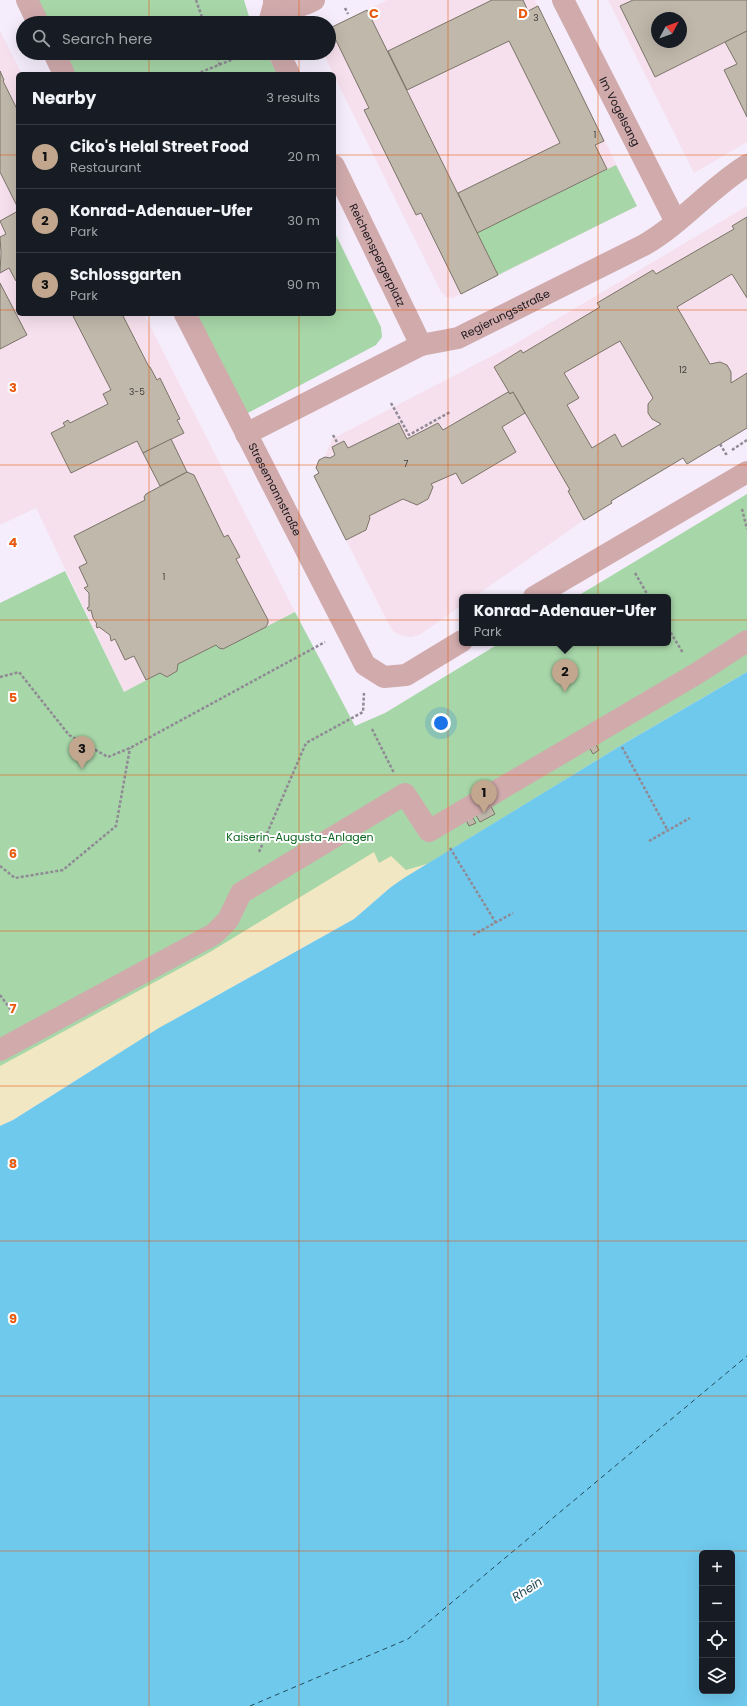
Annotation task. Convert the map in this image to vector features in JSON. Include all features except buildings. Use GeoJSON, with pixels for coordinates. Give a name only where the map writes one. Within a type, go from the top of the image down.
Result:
{"type":"FeatureCollection","features":[{"type":"Feature","properties":{"kind":"street"},"geometry":{"type":"LineString","coordinates":[[27,0],[35,16]]}},
{"type":"Feature","properties":{"kind":"street"},"geometry":{"type":"LineString","coordinates":[[271,16],[275,1],[281,5],[289,7],[298,6],[314,0]]}},
{"type":"Feature","properties":{"kind":"street","name":"Im Vogelsang"},"geometry":{"type":"LineString","coordinates":[[563,0],[676,222]]}},
{"type":"Feature","properties":{"kind":"street"},"geometry":{"type":"LineString","coordinates":[[57,60],[63,72]]}},
{"type":"Feature","properties":{"kind":"street"},"geometry":{"type":"LineString","coordinates":[[282,60],[288,72]]}},
{"type":"Feature","properties":{"kind":"street","name":"Regierungsstraße"},"geometry":{"type":"LineString","coordinates":[[246,434],[421,345],[458,338],[644,245],[658,237],[715,187],[747,165]]}},
{"type":"Feature","properties":{"kind":"street","name":"Reichenspergerplatz"},"geometry":{"type":"LineString","coordinates":[[336,170],[421,345]]}},
{"type":"Feature","properties":{"kind":"street","name":"Stresemannstraße"},"geometry":{"type":"LineString","coordinates":[[186,316],[365,665],[384,678],[406,675],[459,643]]}},
{"type":"Feature","properties":{"kind":"street"},"geometry":{"type":"LineString","coordinates":[[539,594],[747,472]]}},
{"type":"Feature","properties":{"kind":"street"},"geometry":{"type":"LineString","coordinates":[[0,1050],[214,934],[228,920],[241,893],[405,794],[429,831],[696,674],[747,641]]}},
{"type":"Feature","properties":{"kind":"path"},"geometry":{"type":"LineString","coordinates":[[196,0],[202,16]]}},
{"type":"Feature","properties":{"kind":"path"},"geometry":{"type":"LineString","coordinates":[[345,8],[348,14]]}},
{"type":"Feature","properties":{"kind":"path"},"geometry":{"type":"LineString","coordinates":[[218,60],[220,65]]}},
{"type":"Feature","properties":{"kind":"path"},"geometry":{"type":"LineString","coordinates":[[201,72],[232,60]]}},
{"type":"Feature","properties":{"kind":"path"},"geometry":{"type":"LineString","coordinates":[[391,403],[409,434],[450,412]]}},
{"type":"Feature","properties":{"kind":"path"},"geometry":{"type":"LineString","coordinates":[[333,435],[338,444]]}},
{"type":"Feature","properties":{"kind":"path"},"geometry":{"type":"LineString","coordinates":[[720,444],[726,454],[747,440]]}},
{"type":"Feature","properties":{"kind":"path"},"geometry":{"type":"LineString","coordinates":[[742,509],[747,529]]}},
{"type":"Feature","properties":{"kind":"path"},"geometry":{"type":"LineString","coordinates":[[635,573],[647,594]]}},
{"type":"Feature","properties":{"kind":"path"},"geometry":{"type":"LineString","coordinates":[[671,633],[696,674]]}},
{"type":"Feature","properties":{"kind":"path"},"geometry":{"type":"LineString","coordinates":[[0,677],[19,672],[69,735],[108,757],[130,748],[325,642]]}},
{"type":"Feature","properties":{"kind":"path"},"geometry":{"type":"LineString","coordinates":[[256,857],[306,743],[363,712]]}},
{"type":"Feature","properties":{"kind":"path"},"geometry":{"type":"LineString","coordinates":[[372,729],[405,794]]}},
{"type":"Feature","properties":{"kind":"path"},"geometry":{"type":"LineString","coordinates":[[621,746],[668,831]]}},
{"type":"Feature","properties":{"kind":"path"},"geometry":{"type":"LineString","coordinates":[[0,866],[15,878],[63,870],[116,826],[130,748]]}},
{"type":"Feature","properties":{"kind":"path"},"geometry":{"type":"LineString","coordinates":[[649,841],[690,818]]}},
{"type":"Feature","properties":{"kind":"path"},"geometry":{"type":"LineString","coordinates":[[449,846],[496,923]]}},
{"type":"Feature","properties":{"kind":"path"},"geometry":{"type":"LineString","coordinates":[[473,936],[513,913]]}},
{"type":"Feature","properties":{"kind":"shaded area"},"geometry":{"type":"Polygon","coordinates":[[[387,0],[535,0],[637,206],[453,298],[446,297],[441,292],[336,79],[336,72],[332,72],[326,60],[336,60],[336,26],[387,0]]]}},
{"type":"Feature","properties":{"kind":"shaded area"},"geometry":{"type":"Polygon","coordinates":[[[608,0],[747,0],[747,142],[694,173],[608,0]]]}},
{"type":"Feature","properties":{"kind":"shaded area"},"geometry":{"type":"Polygon","coordinates":[[[0,31],[21,72],[16,72],[16,316],[145,316],[295,612],[223,649],[216,645],[178,664],[177,671],[167,677],[124,692],[36,508],[0,525],[0,31]]]}},
{"type":"Feature","properties":{"kind":"shaded area"},"geometry":{"type":"Polygon","coordinates":[[[747,206],[747,428],[683,458],[611,501],[612,503],[584,520],[478,594],[459,594],[459,607],[421,634],[412,637],[403,636],[394,632],[388,623],[314,476],[319,473],[316,468],[319,460],[325,457],[332,439],[515,344],[747,206]]]}},
{"type":"Feature","properties":{"kind":"green space"},"geometry":{"type":"Polygon","coordinates":[[[37,0],[244,0],[249,16],[45,16],[37,0]]]}},
{"type":"Feature","properties":{"kind":"green space"},"geometry":{"type":"Polygon","coordinates":[[[67,60],[270,60],[277,72],[73,72],[67,60]]]}},
{"type":"Feature","properties":{"kind":"green space"},"geometry":{"type":"Polygon","coordinates":[[[616,165],[637,206],[498,275],[477,233],[616,165]]]}},
{"type":"Feature","properties":{"kind":"green space"},"geometry":{"type":"Polygon","coordinates":[[[336,235],[381,327],[382,337],[376,345],[246,414],[196,316],[336,316],[336,235]]]}},
{"type":"Feature","properties":{"kind":"green space","name":"Kaiserin-Augusta-Anlagen"},"geometry":{"type":"Polygon","coordinates":[[[747,494],[747,672],[625,743],[0,1126],[0,603],[65,571],[124,692],[160,673],[167,677],[177,671],[178,664],[216,645],[223,649],[295,612],[355,726],[385,713],[495,646],[671,646],[671,594],[581,594],[747,494]]]}},
{"type":"Feature","properties":{"kind":"sand"},"geometry":{"type":"Polygon","coordinates":[[[374,852],[379,863],[391,856],[406,870],[430,863],[391,887],[354,919],[159,1028],[13,1120],[0,1126],[0,1066],[210,952],[374,852]]]}},
{"type":"Feature","properties":{"kind":"water","name":"Rhein"},"geometry":{"type":"Polygon","coordinates":[[[747,672],[747,1706],[0,1706],[0,1126],[13,1120],[159,1028],[354,919],[391,887],[625,743],[747,672]]]}},
{"type":"Feature","properties":{"kind":"ferry route"},"geometry":{"type":"LineString","coordinates":[[250,1706],[408,1639],[747,1356]]}},
{"type":"Feature","properties":{"kind":"place","name":"Konrad-Adenauer-Ufer"},"geometry":{"type":"Point","coordinates":[565,692]}},
{"type":"Feature","properties":{"kind":"place","name":"Schlossgarten"},"geometry":{"type":"Point","coordinates":[82,769]}},
{"type":"Feature","properties":{"kind":"place","name":"Ciko's Helal Street Food"},"geometry":{"type":"Point","coordinates":[484,813]}}]}
